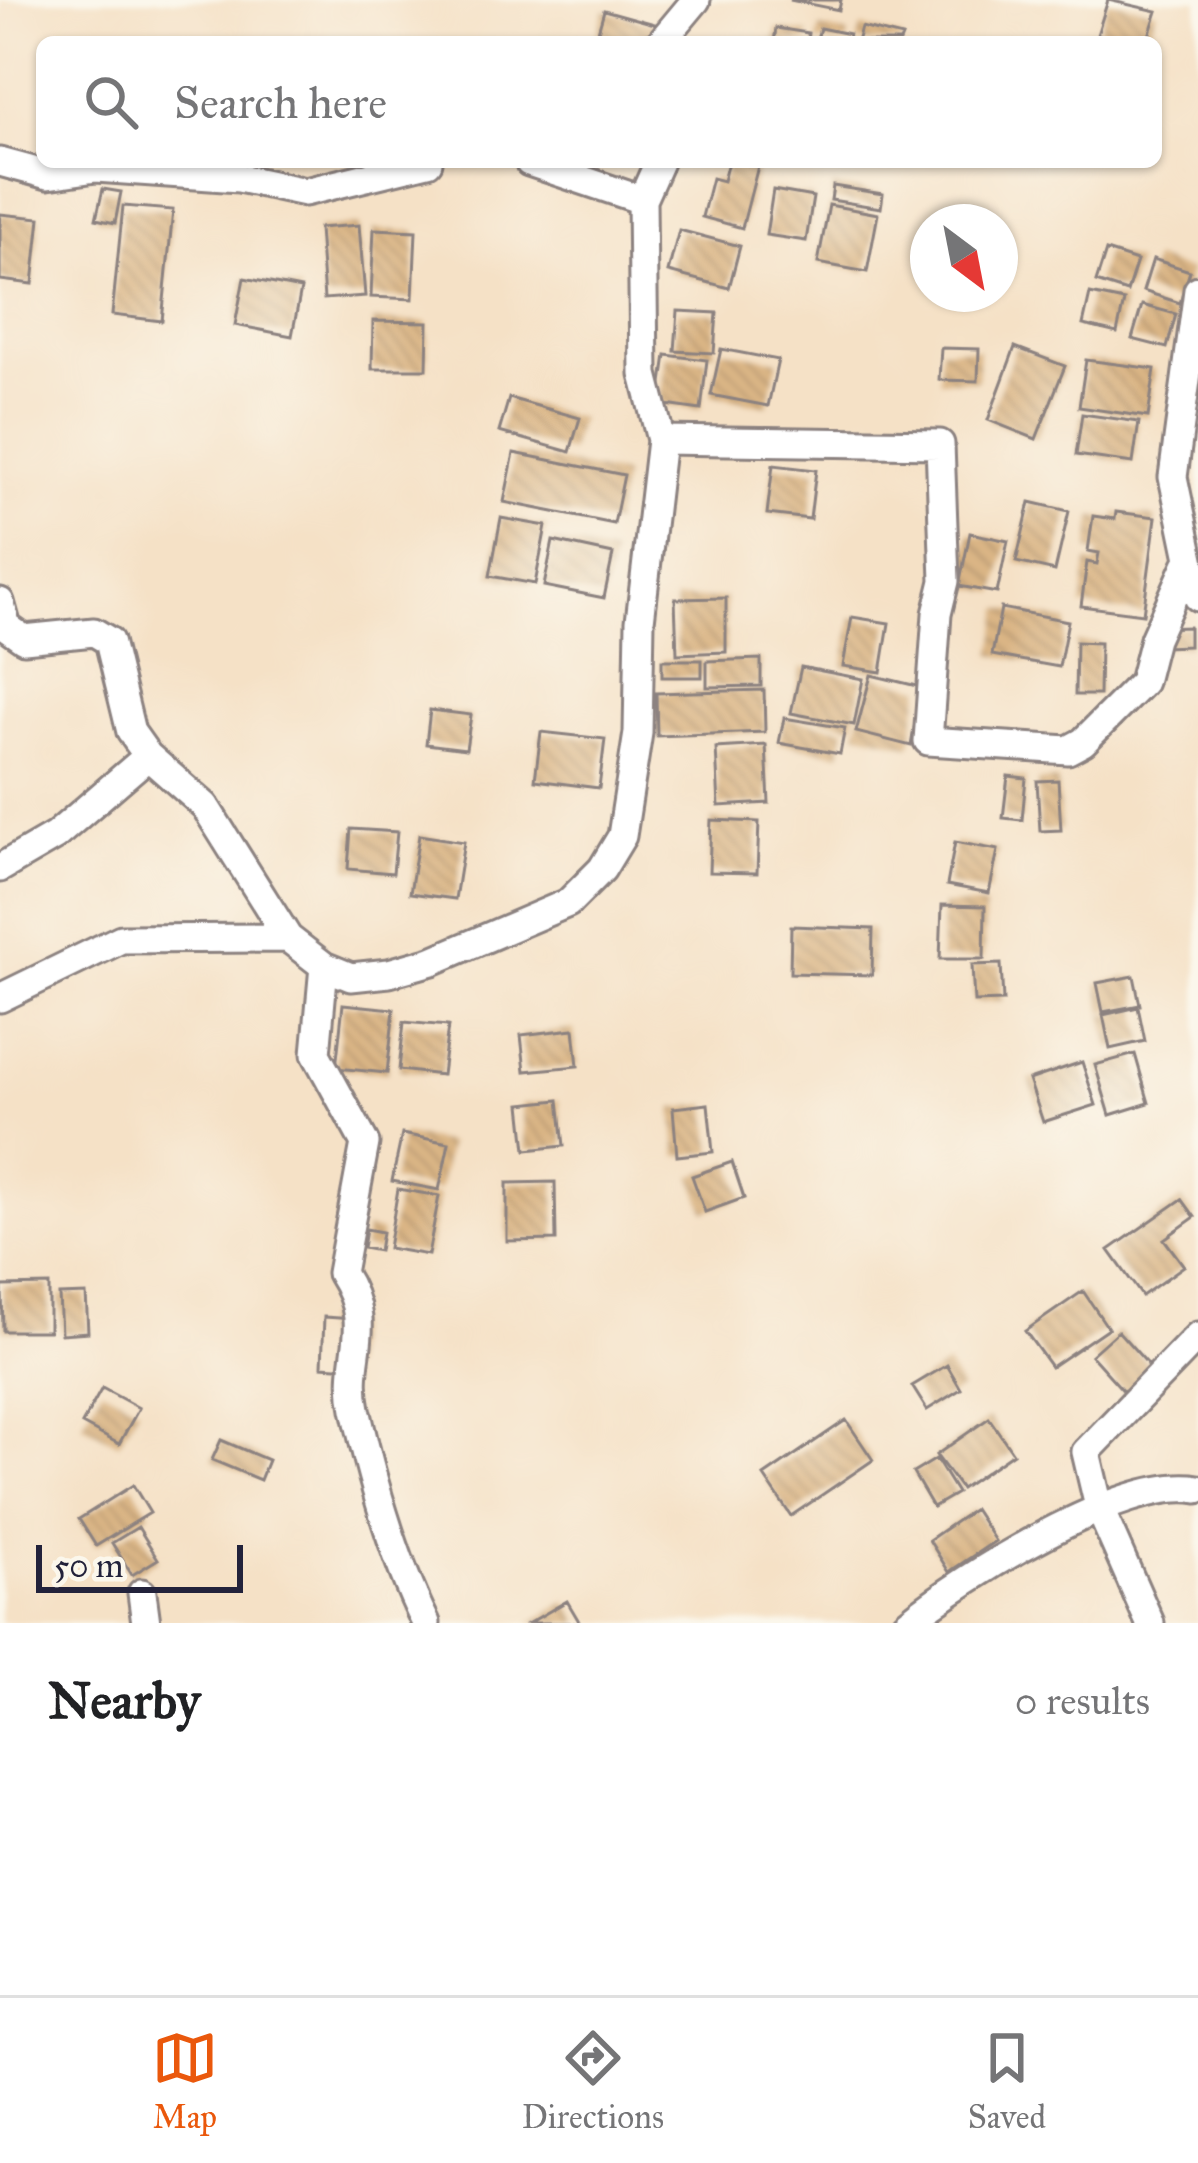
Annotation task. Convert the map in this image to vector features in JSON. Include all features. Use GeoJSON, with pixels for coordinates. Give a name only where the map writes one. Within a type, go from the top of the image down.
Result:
{"type":"FeatureCollection","features":[{"type":"Feature","properties":{"kind":"street"},"geometry":{"type":"LineString","coordinates":[[667,36],[696,0]]}},
{"type":"Feature","properties":{"kind":"street"},"geometry":{"type":"LineString","coordinates":[[0,161],[48,175],[97,168],[239,178],[305,192],[403,168]]}},
{"type":"Feature","properties":{"kind":"street"},"geometry":{"type":"LineString","coordinates":[[547,168],[642,200]]}},
{"type":"Feature","properties":{"kind":"street"},"geometry":{"type":"LineString","coordinates":[[0,602],[7,627],[24,639],[94,632],[109,641],[131,732],[148,756],[205,806],[288,938],[324,966],[351,977],[432,961],[568,903],[602,869],[622,836],[638,733],[640,621],[661,440],[644,374],[642,200],[656,168]]}},
{"type":"Feature","properties":{"kind":"street"},"geometry":{"type":"LineString","coordinates":[[1198,290],[1173,477],[1187,566],[1198,597]]}},
{"type":"Feature","properties":{"kind":"street"},"geometry":{"type":"LineString","coordinates":[[661,440],[940,444],[945,580],[937,614],[928,740],[1068,750],[1083,742],[1143,682],[1154,639],[1187,566]]}},
{"type":"Feature","properties":{"kind":"street"},"geometry":{"type":"LineString","coordinates":[[0,868],[55,836],[148,756]]}},
{"type":"Feature","properties":{"kind":"street"},"geometry":{"type":"LineString","coordinates":[[0,998],[121,938],[288,938]]}},
{"type":"Feature","properties":{"kind":"street"},"geometry":{"type":"LineString","coordinates":[[324,966],[316,1054],[365,1142],[341,1273],[359,1301],[354,1403],[403,1577],[426,1623]]}},
{"type":"Feature","properties":{"kind":"street"},"geometry":{"type":"LineString","coordinates":[[1150,1623],[1099,1507],[1086,1452],[1198,1336]]}},
{"type":"Feature","properties":{"kind":"street"},"geometry":{"type":"LineString","coordinates":[[907,1623],[934,1601],[1099,1507],[1174,1484],[1198,1489]]}},
{"type":"Feature","properties":{"kind":"street"},"geometry":{"type":"LineString","coordinates":[[142,1593],[146,1623]]}},
{"type":"Feature","properties":{"kind":"building"},"geometry":{"type":"Polygon","coordinates":[[[790,0],[841,0],[839,10],[790,0]]]}},
{"type":"Feature","properties":{"kind":"building"},"geometry":{"type":"Polygon","coordinates":[[[1108,0],[1157,11],[1149,36],[1097,35],[1108,0]]]}},
{"type":"Feature","properties":{"kind":"building"},"geometry":{"type":"Polygon","coordinates":[[[604,10],[662,26],[659,36],[597,36],[604,10]]]}},
{"type":"Feature","properties":{"kind":"building"},"geometry":{"type":"Polygon","coordinates":[[[861,27],[898,36],[859,36],[861,27]]]}},
{"type":"Feature","properties":{"kind":"building"},"geometry":{"type":"Polygon","coordinates":[[[776,28],[808,33],[808,36],[775,36],[776,28]]]}},
{"type":"Feature","properties":{"kind":"building"},"geometry":{"type":"Polygon","coordinates":[[[820,28],[849,34],[848,36],[818,36],[820,28]]]}},
{"type":"Feature","properties":{"kind":"building"},"geometry":{"type":"Polygon","coordinates":[[[726,168],[757,168],[742,228],[702,217],[712,178],[723,181],[726,168]]]}},
{"type":"Feature","properties":{"kind":"building"},"geometry":{"type":"Polygon","coordinates":[[[833,186],[883,194],[881,208],[831,200],[833,186]]]}},
{"type":"Feature","properties":{"kind":"building"},"geometry":{"type":"Polygon","coordinates":[[[103,189],[121,192],[115,223],[96,219],[103,189]]]}},
{"type":"Feature","properties":{"kind":"building"},"geometry":{"type":"Polygon","coordinates":[[[773,190],[813,197],[806,241],[766,235],[773,190]]]}},
{"type":"Feature","properties":{"kind":"building"},"geometry":{"type":"Polygon","coordinates":[[[829,205],[878,214],[867,272],[818,263],[829,205]]]}},
{"type":"Feature","properties":{"kind":"building"},"geometry":{"type":"Polygon","coordinates":[[[123,206],[173,210],[162,321],[112,315],[123,206]]]}},
{"type":"Feature","properties":{"kind":"building"},"geometry":{"type":"Polygon","coordinates":[[[0,214],[40,218],[33,284],[0,280],[0,214]]]}},
{"type":"Feature","properties":{"kind":"building"},"geometry":{"type":"Polygon","coordinates":[[[359,225],[365,296],[324,299],[319,228],[359,225]]]}},
{"type":"Feature","properties":{"kind":"building"},"geometry":{"type":"Polygon","coordinates":[[[374,229],[416,231],[413,299],[371,297],[374,229]]]}},
{"type":"Feature","properties":{"kind":"building"},"geometry":{"type":"Polygon","coordinates":[[[679,230],[740,246],[729,288],[668,272],[679,230]]]}},
{"type":"Feature","properties":{"kind":"building"},"geometry":{"type":"Polygon","coordinates":[[[1106,251],[1137,261],[1127,292],[1096,282],[1106,251]]]}},
{"type":"Feature","properties":{"kind":"building"},"geometry":{"type":"Polygon","coordinates":[[[1153,259],[1190,271],[1180,303],[1143,291],[1153,259]]]}},
{"type":"Feature","properties":{"kind":"building"},"geometry":{"type":"Polygon","coordinates":[[[244,278],[301,289],[292,336],[235,325],[244,278]]]}},
{"type":"Feature","properties":{"kind":"building"},"geometry":{"type":"Polygon","coordinates":[[[1090,294],[1124,301],[1117,333],[1083,325],[1090,294]]]}},
{"type":"Feature","properties":{"kind":"building"},"geometry":{"type":"Polygon","coordinates":[[[1142,305],[1176,314],[1167,348],[1132,339],[1142,305]]]}},
{"type":"Feature","properties":{"kind":"building"},"geometry":{"type":"Polygon","coordinates":[[[678,311],[717,313],[714,353],[675,351],[678,311]]]}},
{"type":"Feature","properties":{"kind":"building"},"geometry":{"type":"Polygon","coordinates":[[[373,321],[428,322],[427,369],[372,369],[373,321]]]}},
{"type":"Feature","properties":{"kind":"building"},"geometry":{"type":"Polygon","coordinates":[[[1015,347],[1065,366],[1036,439],[988,420],[1015,347]]]}},
{"type":"Feature","properties":{"kind":"building"},"geometry":{"type":"Polygon","coordinates":[[[941,348],[979,349],[978,381],[939,380],[941,348]]]}},
{"type":"Feature","properties":{"kind":"building"},"geometry":{"type":"Polygon","coordinates":[[[721,349],[778,360],[768,406],[711,395],[721,349]]]}},
{"type":"Feature","properties":{"kind":"building"},"geometry":{"type":"Polygon","coordinates":[[[666,355],[707,360],[701,410],[659,404],[666,355]]]}},
{"type":"Feature","properties":{"kind":"building"},"geometry":{"type":"Polygon","coordinates":[[[1086,360],[1155,369],[1148,417],[1079,407],[1086,360]]]}},
{"type":"Feature","properties":{"kind":"building"},"geometry":{"type":"Polygon","coordinates":[[[509,398],[580,418],[570,452],[499,432],[509,398]]]}},
{"type":"Feature","properties":{"kind":"building"},"geometry":{"type":"Polygon","coordinates":[[[1082,414],[1139,422],[1133,463],[1076,455],[1082,414]]]}},
{"type":"Feature","properties":{"kind":"building"},"geometry":{"type":"Polygon","coordinates":[[[514,453],[624,475],[614,524],[504,502],[514,453]]]}},
{"type":"Feature","properties":{"kind":"building"},"geometry":{"type":"Polygon","coordinates":[[[773,465],[816,470],[810,519],[767,514],[773,465]]]}},
{"type":"Feature","properties":{"kind":"building"},"geometry":{"type":"Polygon","coordinates":[[[1030,502],[1069,511],[1055,571],[1016,562],[1030,502]]]}},
{"type":"Feature","properties":{"kind":"building"},"geometry":{"type":"Polygon","coordinates":[[[1116,512],[1156,517],[1143,614],[1081,606],[1087,562],[1097,564],[1099,553],[1088,551],[1093,516],[1115,519],[1116,512]]]}},
{"type":"Feature","properties":{"kind":"building"},"geometry":{"type":"Polygon","coordinates":[[[501,518],[546,526],[535,584],[490,576],[501,518]]]}},
{"type":"Feature","properties":{"kind":"building"},"geometry":{"type":"Polygon","coordinates":[[[970,533],[1008,541],[997,593],[959,586],[970,533]]]}},
{"type":"Feature","properties":{"kind":"building"},"geometry":{"type":"Polygon","coordinates":[[[553,541],[613,554],[604,598],[544,586],[553,541]]]}},
{"type":"Feature","properties":{"kind":"building"},"geometry":{"type":"Polygon","coordinates":[[[726,598],[726,652],[677,654],[675,599],[726,598]]]}},
{"type":"Feature","properties":{"kind":"building"},"geometry":{"type":"Polygon","coordinates":[[[1001,608],[1068,621],[1059,667],[992,655],[1001,608]]]}},
{"type":"Feature","properties":{"kind":"building"},"geometry":{"type":"Polygon","coordinates":[[[852,617],[889,623],[881,672],[843,666],[852,617]]]}},
{"type":"Feature","properties":{"kind":"building"},"geometry":{"type":"Polygon","coordinates":[[[1189,627],[1189,646],[1162,647],[1162,628],[1189,627]]]}},
{"type":"Feature","properties":{"kind":"building"},"geometry":{"type":"Polygon","coordinates":[[[1076,642],[1100,643],[1099,695],[1075,695],[1076,642]]]}},
{"type":"Feature","properties":{"kind":"building"},"geometry":{"type":"Polygon","coordinates":[[[761,659],[761,686],[707,687],[707,661],[761,659]]]}},
{"type":"Feature","properties":{"kind":"building"},"geometry":{"type":"Polygon","coordinates":[[[662,660],[702,660],[702,677],[662,677],[662,660]]]}},
{"type":"Feature","properties":{"kind":"building"},"geometry":{"type":"Polygon","coordinates":[[[801,667],[863,679],[854,725],[791,713],[801,667]]]}},
{"type":"Feature","properties":{"kind":"building"},"geometry":{"type":"Polygon","coordinates":[[[871,675],[921,687],[911,746],[856,732],[871,675]]]}},
{"type":"Feature","properties":{"kind":"building"},"geometry":{"type":"Polygon","coordinates":[[[764,690],[765,732],[657,736],[656,693],[764,690]]]}},
{"type":"Feature","properties":{"kind":"building"},"geometry":{"type":"Polygon","coordinates":[[[430,710],[471,715],[466,749],[426,744],[430,710]]]}},
{"type":"Feature","properties":{"kind":"building"},"geometry":{"type":"Polygon","coordinates":[[[784,718],[845,728],[840,754],[779,743],[784,718]]]}},
{"type":"Feature","properties":{"kind":"building"},"geometry":{"type":"Polygon","coordinates":[[[541,732],[605,739],[599,788],[535,780],[541,732]]]}},
{"type":"Feature","properties":{"kind":"building"},"geometry":{"type":"Polygon","coordinates":[[[766,745],[769,803],[719,806],[716,748],[766,745]]]}},
{"type":"Feature","properties":{"kind":"building"},"geometry":{"type":"Polygon","coordinates":[[[1008,776],[1026,778],[1022,820],[1003,818],[1008,776]]]}},
{"type":"Feature","properties":{"kind":"building"},"geometry":{"type":"Polygon","coordinates":[[[1058,780],[1061,830],[1040,831],[1037,781],[1058,780]]]}},
{"type":"Feature","properties":{"kind":"building"},"geometry":{"type":"Polygon","coordinates":[[[711,820],[759,822],[757,873],[709,872],[711,820]]]}},
{"type":"Feature","properties":{"kind":"building"},"geometry":{"type":"Polygon","coordinates":[[[351,829],[397,832],[393,873],[348,869],[351,829]]]}},
{"type":"Feature","properties":{"kind":"building"},"geometry":{"type":"Polygon","coordinates":[[[419,835],[464,842],[455,899],[410,893],[419,835]]]}},
{"type":"Feature","properties":{"kind":"building"},"geometry":{"type":"Polygon","coordinates":[[[955,842],[998,850],[989,893],[947,885],[955,842]]]}},
{"type":"Feature","properties":{"kind":"building"},"geometry":{"type":"Polygon","coordinates":[[[942,905],[985,906],[984,959],[940,959],[942,905]]]}},
{"type":"Feature","properties":{"kind":"building"},"geometry":{"type":"Polygon","coordinates":[[[791,926],[873,929],[872,975],[790,973],[791,926]]]}},
{"type":"Feature","properties":{"kind":"building"},"geometry":{"type":"Polygon","coordinates":[[[1001,964],[1003,1001],[974,1002],[972,965],[1001,964]]]}},
{"type":"Feature","properties":{"kind":"building"},"geometry":{"type":"Polygon","coordinates":[[[1134,976],[1140,1005],[1103,1012],[1097,983],[1134,976]]]}},
{"type":"Feature","properties":{"kind":"building"},"geometry":{"type":"Polygon","coordinates":[[[343,1004],[394,1009],[387,1073],[336,1068],[343,1004]]]}},
{"type":"Feature","properties":{"kind":"building"},"geometry":{"type":"Polygon","coordinates":[[[1138,1007],[1145,1041],[1110,1049],[1103,1015],[1138,1007]]]}},
{"type":"Feature","properties":{"kind":"building"},"geometry":{"type":"Polygon","coordinates":[[[404,1022],[448,1026],[442,1075],[399,1070],[404,1022]]]}},
{"type":"Feature","properties":{"kind":"building"},"geometry":{"type":"Polygon","coordinates":[[[574,1029],[578,1066],[525,1071],[521,1035],[574,1029]]]}},
{"type":"Feature","properties":{"kind":"building"},"geometry":{"type":"Polygon","coordinates":[[[1135,1054],[1149,1103],[1110,1115],[1095,1065],[1135,1054]]]}},
{"type":"Feature","properties":{"kind":"building"},"geometry":{"type":"Polygon","coordinates":[[[1082,1062],[1096,1105],[1043,1122],[1029,1080],[1082,1062]]]}},
{"type":"Feature","properties":{"kind":"building"},"geometry":{"type":"Polygon","coordinates":[[[559,1100],[564,1146],[526,1150],[521,1104],[559,1100]]]}},
{"type":"Feature","properties":{"kind":"building"},"geometry":{"type":"Polygon","coordinates":[[[708,1104],[713,1152],[677,1156],[673,1108],[708,1104]]]}},
{"type":"Feature","properties":{"kind":"building"},"geometry":{"type":"Polygon","coordinates":[[[402,1134],[449,1143],[439,1190],[392,1181],[402,1134]]]}},
{"type":"Feature","properties":{"kind":"building"},"geometry":{"type":"Polygon","coordinates":[[[732,1162],[744,1198],[705,1212],[692,1176],[732,1162]]]}},
{"type":"Feature","properties":{"kind":"building"},"geometry":{"type":"Polygon","coordinates":[[[555,1182],[556,1240],[507,1241],[507,1183],[555,1182]]]}},
{"type":"Feature","properties":{"kind":"building"},"geometry":{"type":"Polygon","coordinates":[[[398,1189],[439,1196],[428,1255],[388,1248],[398,1189]]]}},
{"type":"Feature","properties":{"kind":"building"},"geometry":{"type":"Polygon","coordinates":[[[1182,1199],[1195,1217],[1164,1239],[1184,1266],[1142,1296],[1109,1250],[1182,1199]]]}},
{"type":"Feature","properties":{"kind":"building"},"geometry":{"type":"Polygon","coordinates":[[[366,1229],[382,1232],[379,1251],[363,1248],[366,1229]]]}},
{"type":"Feature","properties":{"kind":"building"},"geometry":{"type":"Polygon","coordinates":[[[49,1285],[49,1331],[3,1331],[2,1286],[49,1285]]]}},
{"type":"Feature","properties":{"kind":"building"},"geometry":{"type":"Polygon","coordinates":[[[1083,1291],[1108,1328],[1051,1367],[1025,1331],[1083,1291]]]}},
{"type":"Feature","properties":{"kind":"building"},"geometry":{"type":"Polygon","coordinates":[[[86,1294],[88,1332],[61,1334],[59,1295],[86,1294]]]}},
{"type":"Feature","properties":{"kind":"building"},"geometry":{"type":"Polygon","coordinates":[[[324,1317],[354,1319],[351,1368],[322,1366],[324,1317]]]}},
{"type":"Feature","properties":{"kind":"building"},"geometry":{"type":"Polygon","coordinates":[[[1118,1331],[1154,1371],[1127,1395],[1091,1355],[1118,1331]]]}},
{"type":"Feature","properties":{"kind":"building"},"geometry":{"type":"Polygon","coordinates":[[[947,1365],[961,1389],[927,1410],[912,1386],[947,1365]]]}},
{"type":"Feature","properties":{"kind":"building"},"geometry":{"type":"Polygon","coordinates":[[[102,1388],[139,1408],[119,1444],[82,1424],[102,1388]]]}},
{"type":"Feature","properties":{"kind":"building"},"geometry":{"type":"Polygon","coordinates":[[[989,1418],[1013,1453],[961,1489],[936,1455],[989,1418]]]}},
{"type":"Feature","properties":{"kind":"building"},"geometry":{"type":"Polygon","coordinates":[[[846,1420],[873,1460],[791,1516],[764,1476],[846,1420]]]}},
{"type":"Feature","properties":{"kind":"building"},"geometry":{"type":"Polygon","coordinates":[[[221,1440],[268,1460],[260,1480],[212,1460],[221,1440]]]}},
{"type":"Feature","properties":{"kind":"building"},"geometry":{"type":"Polygon","coordinates":[[[936,1459],[957,1493],[933,1507],[913,1473],[936,1459]]]}},
{"type":"Feature","properties":{"kind":"building"},"geometry":{"type":"Polygon","coordinates":[[[133,1485],[150,1513],[96,1546],[79,1519],[133,1485]]]}},
{"type":"Feature","properties":{"kind":"building"},"geometry":{"type":"Polygon","coordinates":[[[974,1509],[995,1541],[949,1572],[929,1540],[974,1509]]]}},
{"type":"Feature","properties":{"kind":"building"},"geometry":{"type":"Polygon","coordinates":[[[138,1527],[158,1559],[132,1575],[112,1543],[138,1527]]]}},
{"type":"Feature","properties":{"kind":"building"},"geometry":{"type":"Polygon","coordinates":[[[567,1601],[580,1623],[529,1623],[567,1601]]]}}]}
